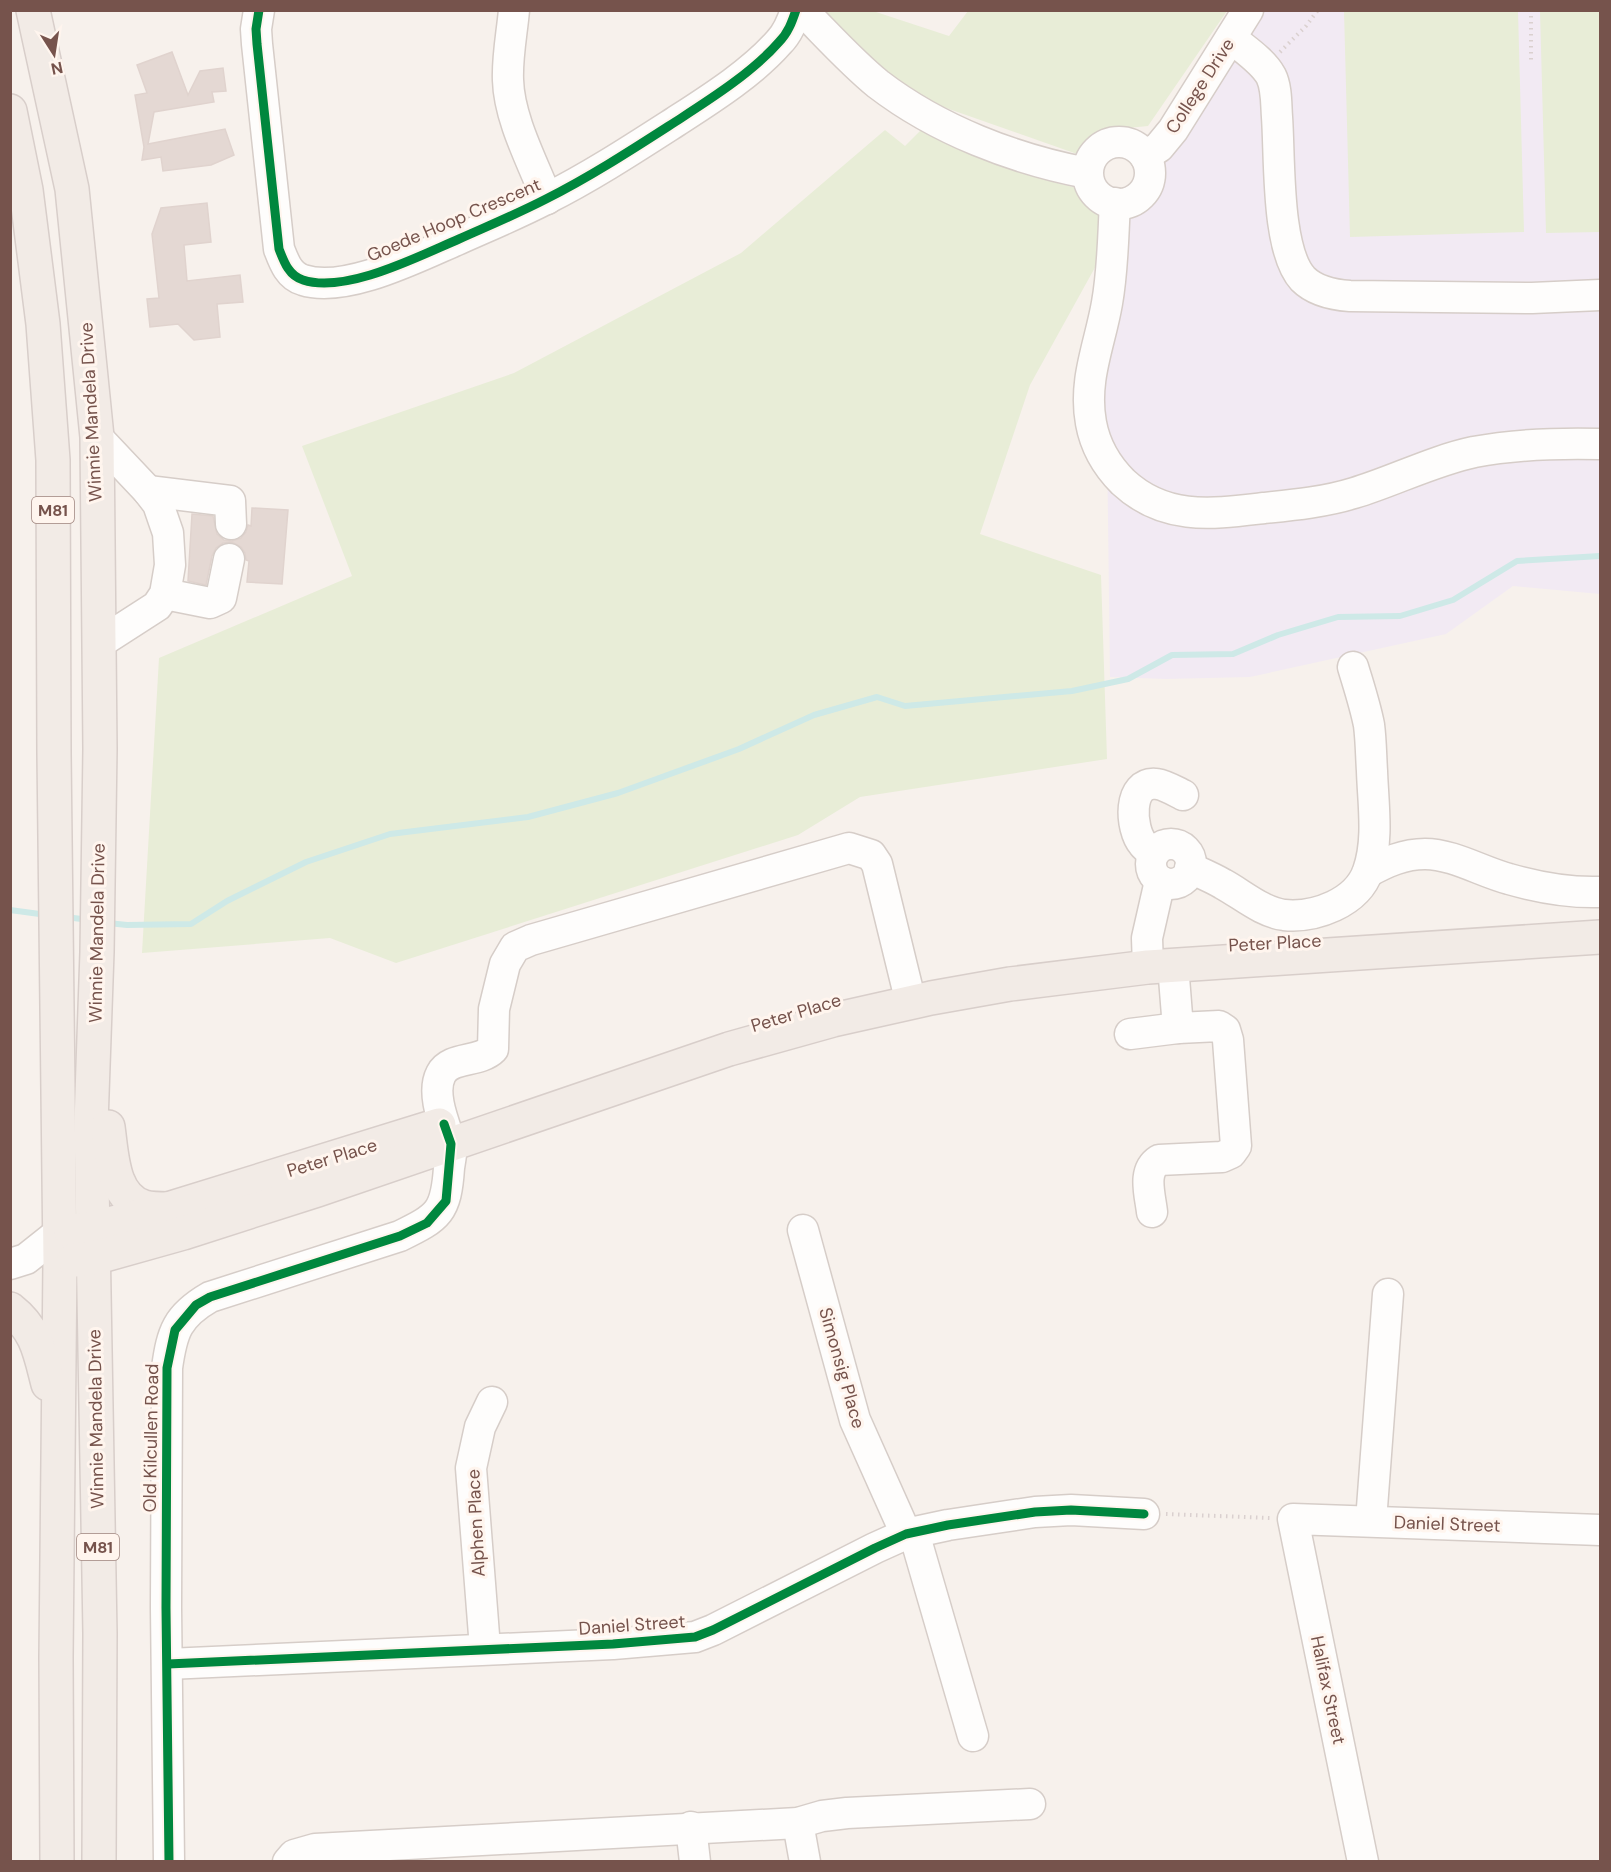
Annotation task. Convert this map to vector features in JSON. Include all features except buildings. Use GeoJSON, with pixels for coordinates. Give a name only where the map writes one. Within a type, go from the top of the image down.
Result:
{"type":"FeatureCollection","features":[{"type":"Feature","properties":{"kind":"main road","name":"Winnie Mandela Drive"},"geometry":{"type":"LineString","coordinates":[[33,10],[72,189],[97,437],[100,749],[95,1036],[91,1123],[100,1633],[99,1862]]}},
{"type":"Feature","properties":{"kind":"main road","name":"Winnie Mandela Drive"},"geometry":{"type":"LineString","coordinates":[[10,111],[26,190],[43,324],[53,460],[60,1246],[57,1862]]}},
{"type":"Feature","properties":{"kind":"main road","name":"Peter Place"},"geometry":{"type":"LineString","coordinates":[[1156,961],[1218,946],[1442,937],[1600,927]]}},
{"type":"Feature","properties":{"kind":"main road","name":"Peter Place"},"geometry":{"type":"LineString","coordinates":[[60,1246],[183,1233],[447,1134],[834,1000],[908,993],[969,970],[1078,967],[1600,937]]}},
{"type":"Feature","properties":{"kind":"main road"},"geometry":{"type":"LineString","coordinates":[[95,1036],[112,1160],[118,1184],[134,1202],[148,1208],[168,1209]]}},
{"type":"Feature","properties":{"kind":"main road","name":"Peter Place"},"geometry":{"type":"LineString","coordinates":[[94,1243],[168,1209],[447,1134]]}},
{"type":"Feature","properties":{"kind":"main road"},"geometry":{"type":"LineString","coordinates":[[10,1309],[24,1320],[37,1344],[58,1418]]}},
{"type":"Feature","properties":{"kind":"street","name":"Goede Hoop Crescent"},"geometry":{"type":"LineString","coordinates":[[259,10],[256,29],[257,44],[276,235],[284,262],[291,273],[301,280],[328,283],[384,271],[547,199],[700,106],[754,66],[779,43],[789,29],[796,10]]}},
{"type":"Feature","properties":{"kind":"street"},"geometry":{"type":"LineString","coordinates":[[514,10],[508,79],[510,97],[547,199]]}},
{"type":"Feature","properties":{"kind":"street"},"geometry":{"type":"LineString","coordinates":[[802,10],[876,82],[921,113],[942,124],[1047,165],[1088,173]]}},
{"type":"Feature","properties":{"kind":"street","name":"College Drive"},"geometry":{"type":"LineString","coordinates":[[1145,156],[1159,147],[1173,130],[1248,10]]}},
{"type":"Feature","properties":{"kind":"street"},"geometry":{"type":"LineString","coordinates":[[1231,38],[1264,67],[1273,82],[1277,108],[1284,233],[1291,259],[1304,280],[1316,288],[1336,295],[1350,296],[1532,298],[1600,295]]}},
{"type":"Feature","properties":{"kind":"street"},"geometry":{"type":"LineString","coordinates":[[1120,142],[1130,144],[1145,156],[1150,175],[1147,186],[1141,194],[1132,201],[1115,203],[1102,199],[1094,192],[1089,183],[1088,173],[1089,163],[1094,154],[1110,143],[1120,142]]}},
{"type":"Feature","properties":{"kind":"street"},"geometry":{"type":"LineString","coordinates":[[1115,203],[1107,305],[1094,351],[1088,398],[1091,424],[1097,445],[1113,472],[1136,494],[1160,506],[1181,511],[1214,513],[1306,504],[1353,494],[1443,460],[1474,452],[1545,443],[1600,444]]}},
{"type":"Feature","properties":{"kind":"street"},"geometry":{"type":"LineString","coordinates":[[97,437],[158,504],[168,532],[170,565],[165,594],[157,606],[98,644]]}},
{"type":"Feature","properties":{"kind":"street"},"geometry":{"type":"LineString","coordinates":[[148,491],[230,501],[231,524]]}},
{"type":"Feature","properties":{"kind":"street"},"geometry":{"type":"LineString","coordinates":[[165,594],[210,603],[221,598],[229,559]]}},
{"type":"Feature","properties":{"kind":"street"},"geometry":{"type":"LineString","coordinates":[[1353,668],[1369,728],[1374,834],[1368,872]]}},
{"type":"Feature","properties":{"kind":"street"},"geometry":{"type":"LineString","coordinates":[[1157,867],[1134,829],[1133,808],[1138,792],[1144,786],[1158,784],[1183,795]]}},
{"type":"Feature","properties":{"kind":"street"},"geometry":{"type":"LineString","coordinates":[[1374,834],[1413,854]]}},
{"type":"Feature","properties":{"kind":"street"},"geometry":{"type":"LineString","coordinates":[[1178,1028],[1147,938],[1157,867],[1168,844],[1179,846],[1190,858],[1190,868],[1223,884],[1257,905],[1282,915],[1305,915],[1329,909],[1352,894],[1368,872],[1386,862],[1413,854],[1441,856],[1509,879],[1561,889],[1600,892]]}},
{"type":"Feature","properties":{"kind":"street","name":"Old Kilcullen Road"},"geometry":{"type":"LineString","coordinates":[[168,1862],[167,1368],[175,1330],[183,1318],[196,1305],[210,1297],[400,1236],[427,1223],[446,1201],[447,1134],[438,1093],[441,1073],[456,1063],[482,1057],[493,1049],[494,1010],[505,964],[515,947],[531,940],[849,848],[871,855],[877,864],[908,993]]}},
{"type":"Feature","properties":{"kind":"street"},"geometry":{"type":"LineString","coordinates":[[1130,1034],[1219,1026],[1225,1030],[1228,1040],[1236,1146],[1231,1152],[1222,1156],[1159,1160],[1152,1164],[1148,1173],[1152,1212]]}},
{"type":"Feature","properties":{"kind":"street","name":"Simonsig Place"},"geometry":{"type":"LineString","coordinates":[[803,1230],[855,1420],[910,1533],[973,1736]]}},
{"type":"Feature","properties":{"kind":"street"},"geometry":{"type":"LineString","coordinates":[[18,1262],[60,1246]]}},
{"type":"Feature","properties":{"kind":"street"},"geometry":{"type":"LineString","coordinates":[[1371,1521],[1388,1294]]}},
{"type":"Feature","properties":{"kind":"street","name":"Alphen Place"},"geometry":{"type":"LineString","coordinates":[[485,1648],[471,1468],[480,1427],[492,1402]]}},
{"type":"Feature","properties":{"kind":"street","name":"Daniel Street"},"geometry":{"type":"LineString","coordinates":[[168,1664],[613,1644],[694,1637],[713,1630],[875,1548],[910,1533],[969,1521],[1035,1512],[1071,1510],[1144,1514]]}},
{"type":"Feature","properties":{"kind":"street","name":"Daniel Street"},"geometry":{"type":"LineString","coordinates":[[1293,1519],[1600,1530]]}},
{"type":"Feature","properties":{"kind":"street","name":"Halifax Street"},"geometry":{"type":"LineString","coordinates":[[1293,1519],[1364,1862]]}},
{"type":"Feature","properties":{"kind":"street"},"geometry":{"type":"LineString","coordinates":[[288,1862],[294,1855],[315,1849],[798,1823],[822,1816],[847,1813],[1030,1804]]}},
{"type":"Feature","properties":{"kind":"street"},"geometry":{"type":"LineString","coordinates":[[798,1823],[805,1862]]}},
{"type":"Feature","properties":{"kind":"street"},"geometry":{"type":"LineString","coordinates":[[691,1827],[695,1862]]}},
{"type":"Feature","properties":{"kind":"path"},"geometry":{"type":"LineString","coordinates":[[1264,67],[1306,26],[1318,10]]}},
{"type":"Feature","properties":{"kind":"path"},"geometry":{"type":"LineString","coordinates":[[1531,10],[1532,62]]}},
{"type":"Feature","properties":{"kind":"path"},"geometry":{"type":"LineString","coordinates":[[1144,1514],[1293,1519]]}},
{"type":"Feature","properties":{"kind":"shaded area"},"geometry":{"type":"Polygon","coordinates":[[[1261,11],[1600,11],[1600,594],[1513,586],[1446,634],[1250,677],[1166,679],[1110,677],[1107,440],[1100,411],[1127,228],[1130,216],[1151,194],[1162,164],[1261,11]]]}},
{"type":"Feature","properties":{"kind":"green space"},"geometry":{"type":"Polygon","coordinates":[[[826,11],[873,11],[949,36],[968,11],[1227,11],[1148,126],[1107,130],[1077,154],[912,96],[834,27],[826,11]]]}},
{"type":"Feature","properties":{"kind":"green space"},"geometry":{"type":"Polygon","coordinates":[[[1344,11],[1518,11],[1524,232],[1350,237],[1344,11]]]}},
{"type":"Feature","properties":{"kind":"green space"},"geometry":{"type":"Polygon","coordinates":[[[1540,11],[1600,11],[1600,232],[1546,233],[1540,11]]]}},
{"type":"Feature","properties":{"kind":"green space"},"geometry":{"type":"Polygon","coordinates":[[[923,128],[1031,176],[1080,189],[1103,222],[1098,262],[1030,385],[980,534],[1101,575],[1107,759],[860,797],[798,835],[396,963],[330,938],[142,953],[159,658],[352,576],[302,446],[514,373],[741,253],[885,130],[905,146],[923,128]]]}},
{"type":"Feature","properties":{"kind":"waterway"},"geometry":{"type":"LineString","coordinates":[[108,923],[191,924],[227,901],[306,862],[390,834],[528,817],[618,793],[739,749],[814,715],[877,697],[905,706],[1072,691],[1128,679],[1172,655],[1233,654],[1278,635],[1338,617],[1400,616],[1453,600],[1517,561],[1600,556]]}},
{"type":"Feature","properties":{"kind":"waterway"},"geometry":{"type":"LineString","coordinates":[[10,910],[47,915]]}},
{"type":"Feature","properties":{"kind":"waterway"},"geometry":{"type":"LineString","coordinates":[[66,917],[89,920]]}},
{"type":"Feature","properties":{"kind":"cycle path"},"geometry":{"type":"LineString","coordinates":[[259,10],[256,29],[257,44],[279,249],[294,275],[303,280],[320,283],[361,278],[403,263],[513,215],[579,181],[688,114],[743,75],[782,39],[796,10]]}},
{"type":"Feature","properties":{"kind":"cycle path"},"geometry":{"type":"LineString","coordinates":[[169,1862],[166,1608],[167,1368],[175,1330],[196,1305],[210,1297],[400,1236],[427,1223],[446,1201],[451,1144],[444,1124]]}},
{"type":"Feature","properties":{"kind":"cycle path"},"geometry":{"type":"LineString","coordinates":[[168,1664],[613,1644],[695,1637],[906,1534],[948,1525],[1035,1512],[1071,1510],[1144,1514]]}}]}
